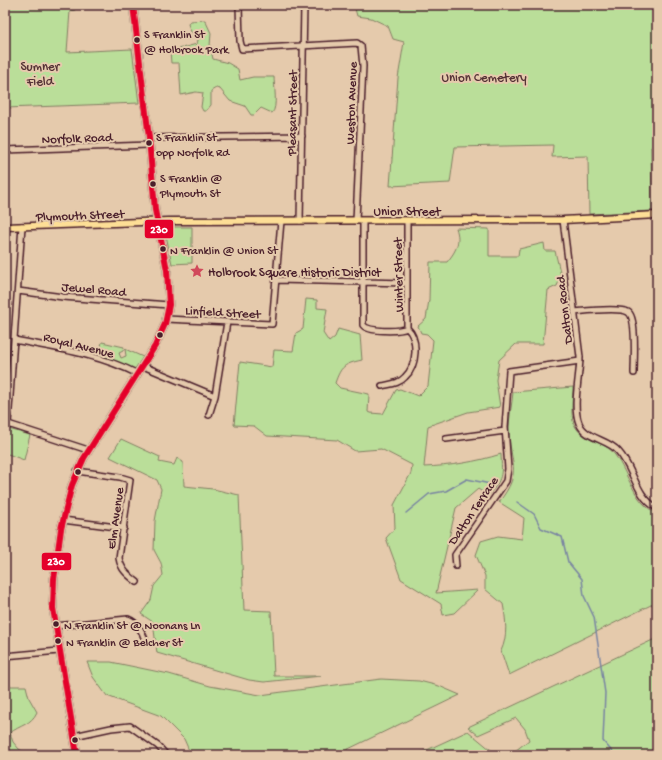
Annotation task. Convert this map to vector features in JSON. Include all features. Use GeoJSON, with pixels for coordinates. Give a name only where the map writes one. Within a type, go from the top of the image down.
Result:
{"type":"FeatureCollection","features":[{"type":"Feature","properties":{"kind":"main road"},"geometry":{"type":"LineString","coordinates":[[77,755],[55,626],[53,601],[54,579],[63,520],[77,471],[88,450],[159,339],[169,305],[167,270],[157,222],[133,5]]}},
{"type":"Feature","properties":{"kind":"main road","name":"Union Street"},"geometry":{"type":"LineString","coordinates":[[157,222],[563,220],[657,215]]}},
{"type":"Feature","properties":{"kind":"main road","name":"Plymouth Street"},"geometry":{"type":"LineString","coordinates":[[5,227],[157,222]]}},
{"type":"Feature","properties":{"kind":"street"},"geometry":{"type":"LineString","coordinates":[[239,5],[240,41],[242,49],[246,50],[303,45]]}},
{"type":"Feature","properties":{"kind":"street","name":"Pleasant Street"},"geometry":{"type":"LineString","coordinates":[[300,221],[304,5]]}},
{"type":"Feature","properties":{"kind":"street","name":"Weston Avenue"},"geometry":{"type":"LineString","coordinates":[[303,45],[357,43],[361,46],[363,52],[359,221]]}},
{"type":"Feature","properties":{"kind":"street","name":"Norfolk Road"},"geometry":{"type":"LineString","coordinates":[[5,150],[149,142],[302,136]]}},
{"type":"Feature","properties":{"kind":"street","name":"Winter Street"},"geometry":{"type":"LineString","coordinates":[[407,220],[407,328]]}},
{"type":"Feature","properties":{"kind":"street","name":"Dalton Road"},"geometry":{"type":"LineString","coordinates":[[563,220],[580,361],[578,370],[578,419],[582,428],[587,433],[618,450],[642,495],[657,508]]}},
{"type":"Feature","properties":{"kind":"street","name":"Linfield Street"},"geometry":{"type":"LineString","coordinates":[[166,319],[272,324],[281,221]]}},
{"type":"Feature","properties":{"kind":"street"},"geometry":{"type":"LineString","coordinates":[[359,221],[364,327],[377,330],[404,330],[407,328],[413,334],[414,339],[414,357],[412,368],[401,381],[382,386]]}},
{"type":"Feature","properties":{"kind":"street"},"geometry":{"type":"LineString","coordinates":[[22,226],[18,291],[6,424],[88,450]]}},
{"type":"Feature","properties":{"kind":"street"},"geometry":{"type":"LineString","coordinates":[[277,280],[407,283]]}},
{"type":"Feature","properties":{"kind":"street","name":"Jewel Road"},"geometry":{"type":"LineString","coordinates":[[18,291],[169,305]]}},
{"type":"Feature","properties":{"kind":"street"},"geometry":{"type":"LineString","coordinates":[[575,312],[618,310],[627,311],[630,314],[633,320],[634,374]]}},
{"type":"Feature","properties":{"kind":"street"},"geometry":{"type":"LineString","coordinates":[[209,414],[215,396],[227,322]]}},
{"type":"Feature","properties":{"kind":"street","name":"Royal Avenue"},"geometry":{"type":"LineString","coordinates":[[14,340],[84,354],[121,365],[138,374]]}},
{"type":"Feature","properties":{"kind":"street","name":"Dalton Terrace"},"geometry":{"type":"LineString","coordinates":[[456,566],[455,555],[506,481],[508,469],[505,431],[509,370],[580,361]]}},
{"type":"Feature","properties":{"kind":"street"},"geometry":{"type":"LineString","coordinates":[[143,366],[215,396]]}},
{"type":"Feature","properties":{"kind":"street"},"geometry":{"type":"LineString","coordinates":[[446,439],[505,431]]}},
{"type":"Feature","properties":{"kind":"street","name":"Elm Avenue"},"geometry":{"type":"LineString","coordinates":[[77,471],[120,477],[130,480],[119,558],[120,565],[128,575],[137,582]]}},
{"type":"Feature","properties":{"kind":"street"},"geometry":{"type":"LineString","coordinates":[[63,520],[124,528]]}},
{"type":"Feature","properties":{"kind":"street"},"geometry":{"type":"LineString","coordinates":[[55,626],[128,619],[133,621],[142,630],[145,640]]}},
{"type":"Feature","properties":{"kind":"street"},"geometry":{"type":"LineString","coordinates":[[5,656],[59,651]]}},
{"type":"Feature","properties":{"kind":"street"},"geometry":{"type":"LineString","coordinates":[[74,736],[110,728],[130,726],[158,746],[166,755]]}},
{"type":"Feature","properties":{"kind":"green space","name":"Sumner Field"},"geometry":{"type":"Polygon","coordinates":[[[5,5],[74,5],[75,10],[70,11],[67,52],[132,49],[139,103],[5,108],[5,5]]]}},
{"type":"Feature","properties":{"kind":"green space","name":"Union Cemetery"},"geometry":{"type":"Polygon","coordinates":[[[354,5],[657,5],[657,146],[651,147],[652,211],[589,214],[588,156],[552,157],[553,145],[455,147],[450,183],[390,186],[398,78],[404,42],[393,39],[388,26],[371,18],[357,16],[354,5]]]}},
{"type":"Feature","properties":{"kind":"green space"},"geometry":{"type":"Polygon","coordinates":[[[205,20],[211,33],[210,46],[213,59],[228,63],[238,69],[240,80],[253,77],[274,77],[275,106],[272,113],[261,108],[254,115],[251,115],[245,106],[230,101],[220,89],[216,88],[211,91],[211,105],[206,111],[203,111],[201,107],[203,93],[196,92],[181,95],[179,63],[171,63],[170,51],[197,44],[198,40],[196,35],[191,32],[188,24],[190,21],[205,20]]]}},
{"type":"Feature","properties":{"kind":"green space"},"geometry":{"type":"Polygon","coordinates":[[[172,227],[192,227],[192,263],[172,264],[166,235],[168,230],[172,227]]]}},
{"type":"Feature","properties":{"kind":"green space"},"geometry":{"type":"Polygon","coordinates":[[[456,228],[489,229],[489,256],[518,256],[519,249],[544,243],[545,251],[555,251],[561,276],[557,286],[548,290],[543,344],[516,344],[499,360],[496,380],[500,407],[468,412],[428,426],[424,467],[463,463],[501,454],[502,467],[499,481],[488,496],[478,489],[456,508],[436,593],[478,590],[454,613],[443,615],[441,604],[401,579],[386,538],[395,528],[394,505],[411,473],[412,465],[381,449],[355,451],[337,440],[267,436],[254,426],[234,425],[240,362],[272,367],[274,350],[293,351],[296,333],[303,329],[306,299],[317,300],[317,308],[327,309],[323,333],[329,342],[335,337],[338,329],[360,335],[362,360],[351,363],[341,369],[335,383],[340,388],[369,394],[368,412],[370,413],[383,414],[396,390],[400,389],[418,396],[428,386],[433,340],[427,334],[421,333],[418,326],[426,319],[429,300],[430,262],[447,262],[457,246],[458,238],[456,228]]]}},
{"type":"Feature","properties":{"kind":"green space"},"geometry":{"type":"Polygon","coordinates":[[[102,342],[124,347],[123,351],[119,353],[121,358],[126,356],[125,349],[143,357],[134,370],[99,355],[102,342]]]}},
{"type":"Feature","properties":{"kind":"green space"},"geometry":{"type":"Polygon","coordinates":[[[573,387],[572,415],[574,424],[578,430],[583,435],[611,450],[620,463],[637,496],[649,509],[657,513],[657,602],[509,675],[501,651],[506,634],[503,604],[485,589],[485,576],[476,555],[481,541],[498,536],[522,539],[524,518],[499,502],[507,491],[513,474],[509,420],[513,392],[573,387]]]}},
{"type":"Feature","properties":{"kind":"green space"},"geometry":{"type":"Polygon","coordinates":[[[5,428],[30,435],[24,460],[5,453],[5,428]]]}},
{"type":"Feature","properties":{"kind":"green space"},"geometry":{"type":"Polygon","coordinates":[[[121,439],[160,457],[159,462],[174,465],[177,458],[183,462],[184,486],[213,489],[239,495],[244,610],[271,611],[274,676],[321,676],[264,682],[249,680],[157,653],[153,622],[141,614],[151,600],[154,586],[163,575],[161,563],[154,550],[155,521],[161,489],[157,480],[110,457],[121,439]]]}},
{"type":"Feature","properties":{"kind":"green space"},"geometry":{"type":"Polygon","coordinates":[[[657,638],[657,755],[503,755],[515,751],[529,740],[525,729],[516,718],[478,735],[468,727],[657,638]]]}},
{"type":"Feature","properties":{"kind":"green space"},"geometry":{"type":"Polygon","coordinates":[[[87,662],[111,662],[169,674],[210,686],[260,695],[381,679],[419,681],[439,686],[460,695],[336,755],[191,755],[184,739],[161,716],[107,696],[93,677],[87,662]]]}},
{"type":"Feature","properties":{"kind":"green space"},"geometry":{"type":"Polygon","coordinates":[[[5,686],[26,686],[29,698],[37,712],[32,720],[10,733],[13,742],[19,749],[28,755],[5,755],[5,686]]]}},
{"type":"Feature","properties":{"kind":"green space"},"geometry":{"type":"Polygon","coordinates":[[[468,731],[497,755],[416,755],[468,731]]]}},
{"type":"Feature","properties":{"kind":"waterway"},"geometry":{"type":"LineString","coordinates":[[406,513],[429,494],[446,491],[467,479],[490,484],[493,488]]}},
{"type":"Feature","properties":{"kind":"waterway"},"geometry":{"type":"LineString","coordinates":[[517,502],[534,514],[541,528],[562,537],[568,562],[582,579],[584,596],[594,617],[605,693],[603,741],[615,755]]}},
{"type":"Feature","properties":{"kind":"transit line","name":"230"},"geometry":{"type":"LineString","coordinates":[[77,755],[53,608],[54,579],[61,529],[72,485],[84,458],[155,346],[165,324],[169,305],[167,270],[155,210],[149,138],[133,5]]}},
{"type":"Feature","properties":{"kind":"place","name":"S Franklin St @ Holbrook Park"},"geometry":{"type":"Point","coordinates":[137,40]}},
{"type":"Feature","properties":{"kind":"place","name":"S Franklin St opp Norfolk Rd"},"geometry":{"type":"Point","coordinates":[149,143]}},
{"type":"Feature","properties":{"kind":"place","name":"S Franklin @ Plymouth St"},"geometry":{"type":"Point","coordinates":[153,184]}},
{"type":"Feature","properties":{"kind":"place","name":"N Franklin @ Union St"},"geometry":{"type":"Point","coordinates":[163,249]}},
{"type":"Feature","properties":{"kind":"place","name":"Holbrook Square Historic District"},"geometry":{"type":"Point","coordinates":[197,271]}},
{"type":"Feature","properties":{"kind":"place","name":"N Franklin St @ Noonans Ln"},"geometry":{"type":"Point","coordinates":[56,624]}},
{"type":"Feature","properties":{"kind":"place","name":"N Franklin @ Belcher St"},"geometry":{"type":"Point","coordinates":[58,641]}}]}
